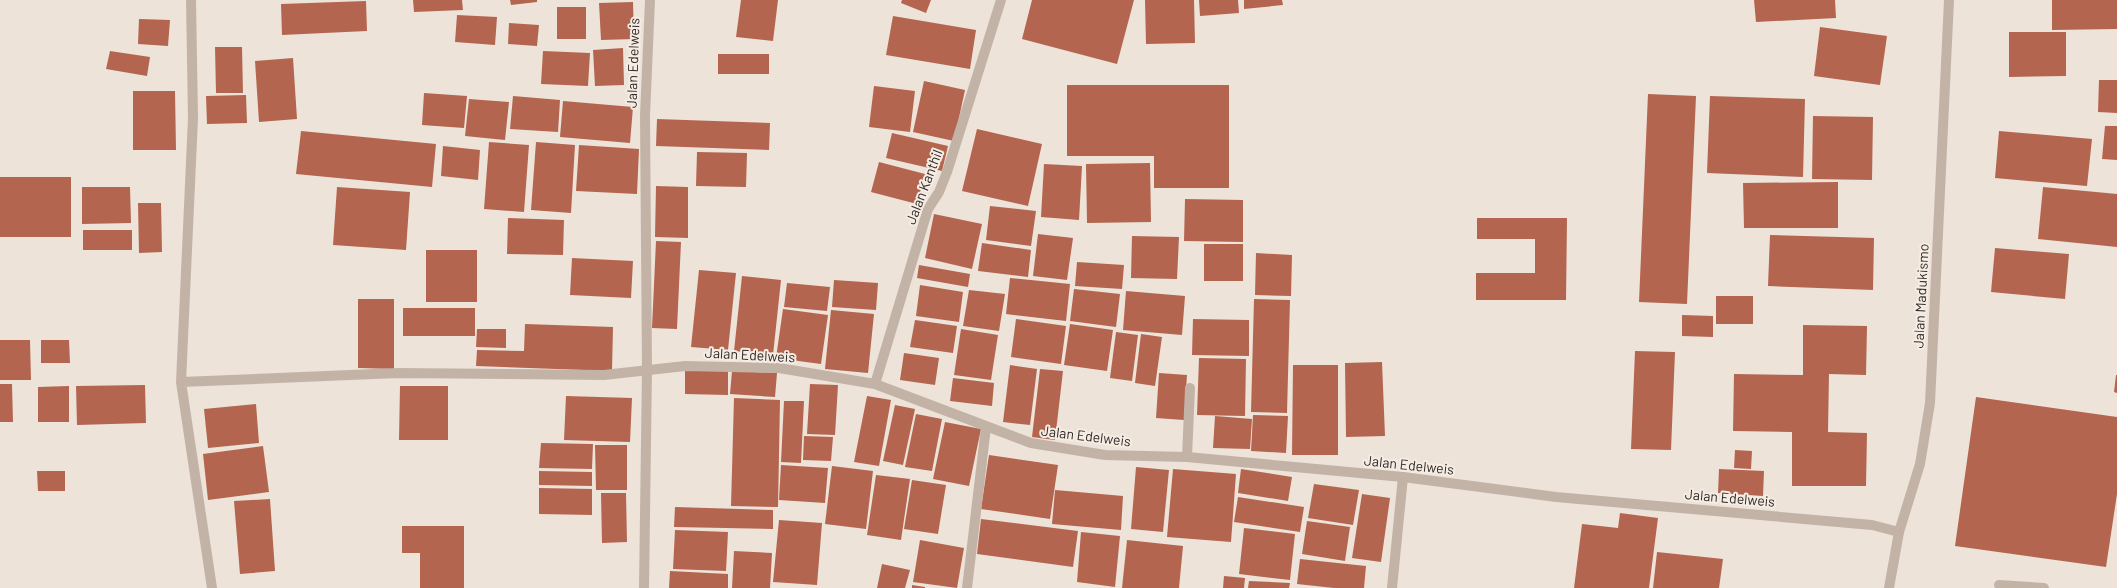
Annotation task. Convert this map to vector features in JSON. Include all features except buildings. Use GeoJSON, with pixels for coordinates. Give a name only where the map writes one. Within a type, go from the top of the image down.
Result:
{"type":"FeatureCollection","features":[{"type":"Feature","properties":{"kind":"street"},"geometry":{"type":"LineString","coordinates":[[191,0],[193,118],[181,382],[212,588]]}},
{"type":"Feature","properties":{"kind":"street","name":"Jalan Edelweis"},"geometry":{"type":"LineString","coordinates":[[650,0],[645,116],[647,369],[685,366],[779,368],[875,384],[1031,443],[1105,455],[1187,457],[1403,477],[1556,497],[1872,525],[1899,532]]}},
{"type":"Feature","properties":{"kind":"street","name":"Jalan Kanthil"},"geometry":{"type":"LineString","coordinates":[[875,384],[928,209],[939,192],[947,172],[1001,0]]}},
{"type":"Feature","properties":{"kind":"street","name":"Jalan Madukismo"},"geometry":{"type":"LineString","coordinates":[[1888,588],[1899,532],[1920,464],[1930,403],[1949,0]]}},
{"type":"Feature","properties":{"kind":"street"},"geometry":{"type":"LineString","coordinates":[[181,382],[398,373],[604,374],[647,369],[644,588]]}},
{"type":"Feature","properties":{"kind":"street"},"geometry":{"type":"LineString","coordinates":[[1187,457],[1190,388]]}},
{"type":"Feature","properties":{"kind":"street"},"geometry":{"type":"LineString","coordinates":[[967,588],[986,427]]}},
{"type":"Feature","properties":{"kind":"street"},"geometry":{"type":"LineString","coordinates":[[1392,588],[1403,477]]}},
{"type":"Feature","properties":{"kind":"street"},"geometry":{"type":"LineString","coordinates":[[1999,585],[2044,588]]}}]}
